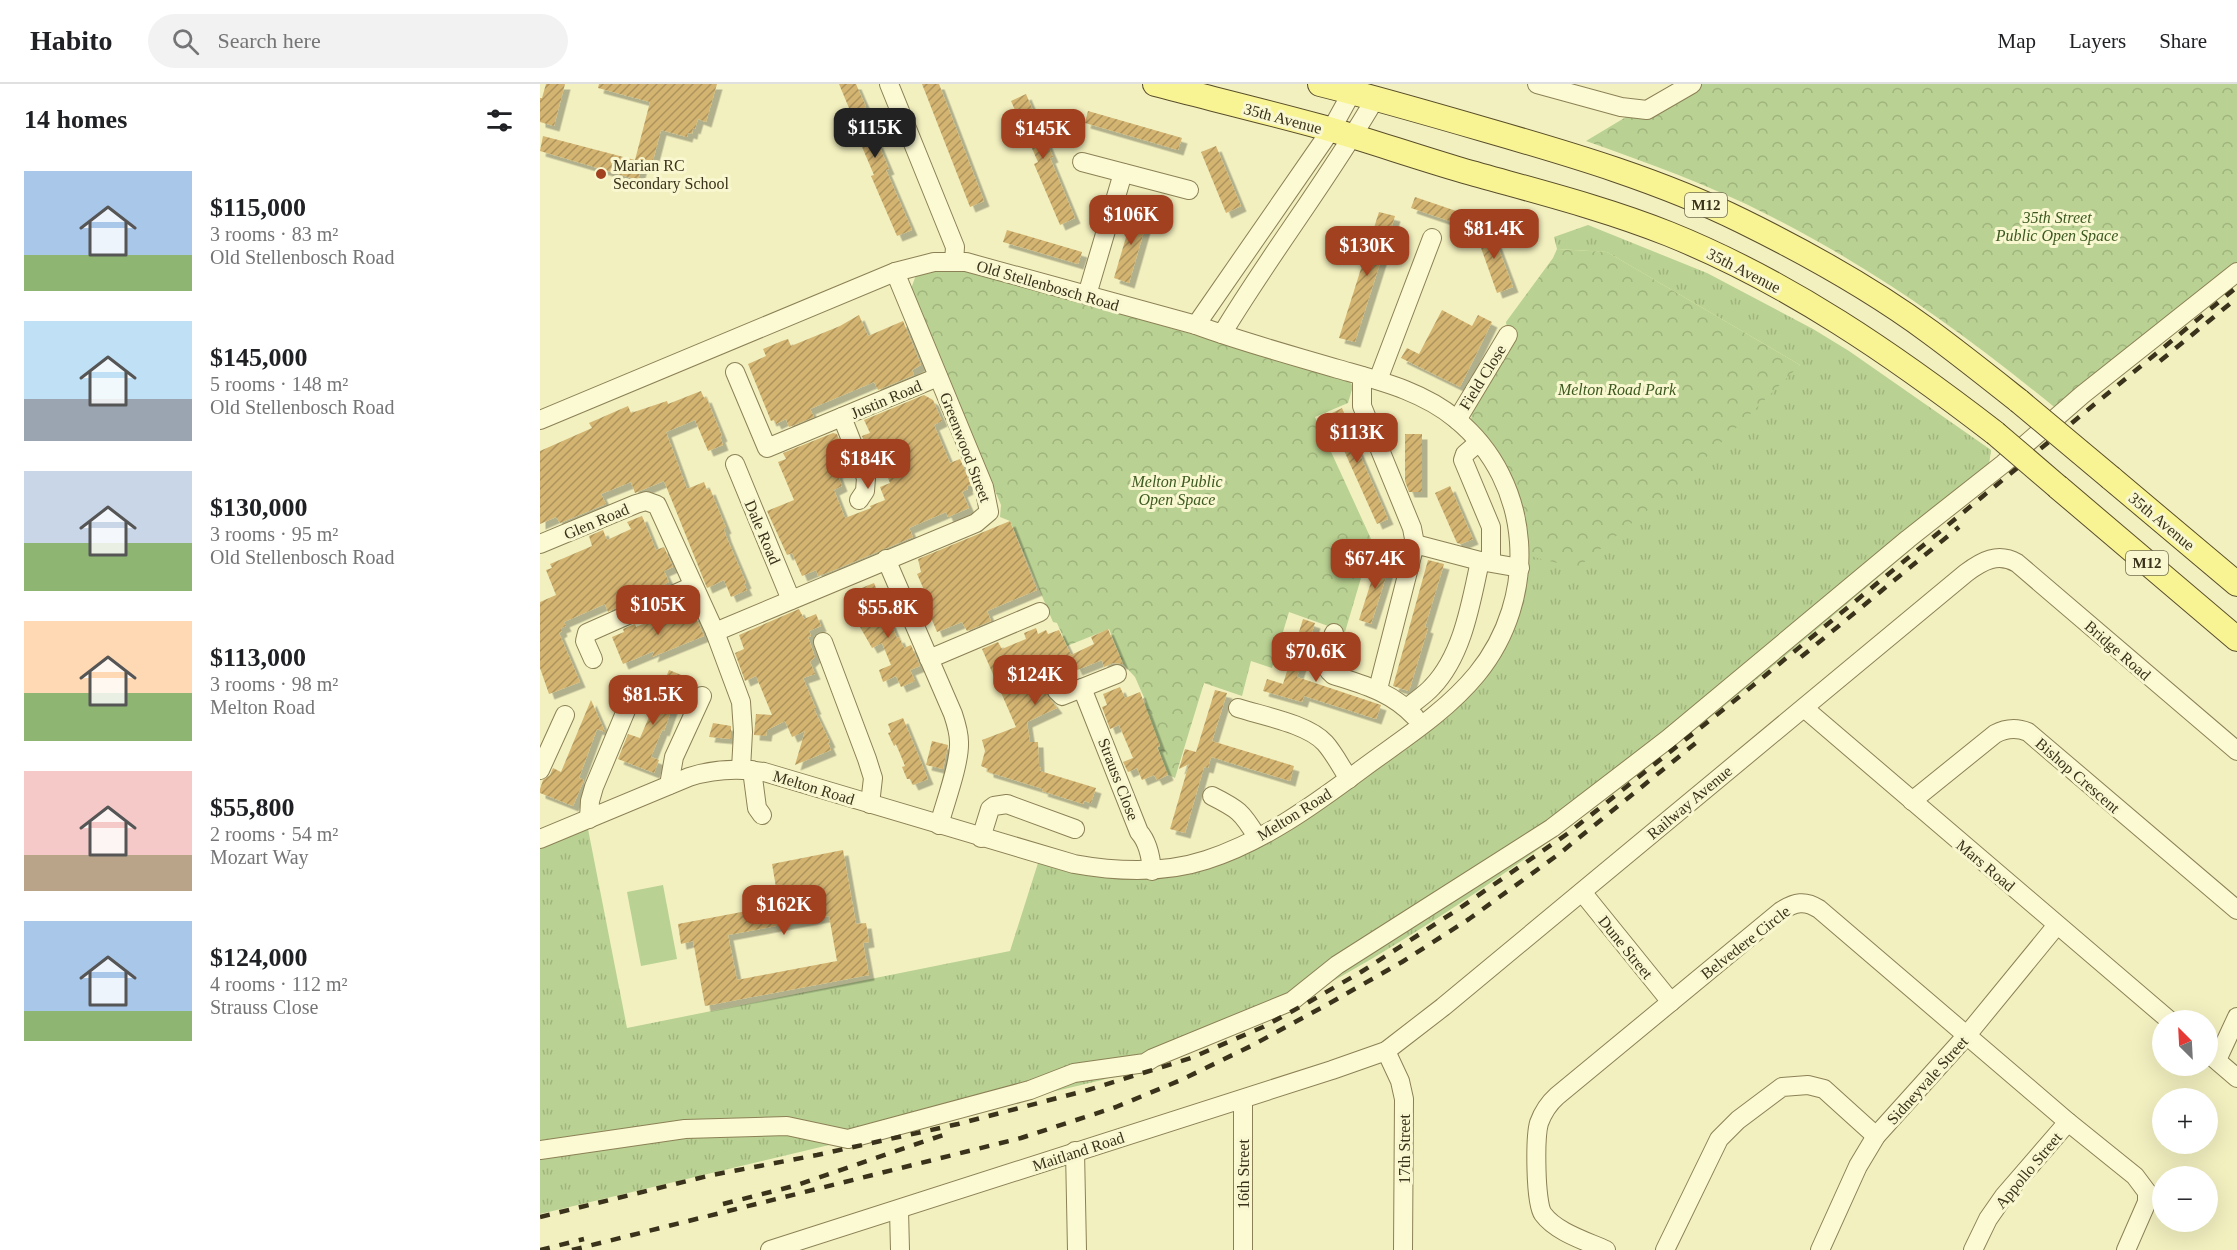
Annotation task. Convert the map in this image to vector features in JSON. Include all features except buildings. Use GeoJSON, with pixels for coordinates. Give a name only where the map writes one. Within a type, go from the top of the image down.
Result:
{"type":"FeatureCollection","features":[{"type":"Feature","properties":{"kind":"main road","name":"35th Avenue"},"geometry":{"type":"LineString","coordinates":[[1155,84],[1341,134],[1613,213],[1670,234],[1726,260],[1825,313],[1902,363],[1995,433],[2237,639]]}},
{"type":"Feature","properties":{"kind":"main road","name":"35th Avenue"},"geometry":{"type":"LineString","coordinates":[[1320,84],[1553,149],[1611,168],[1694,199],[1810,257],[1904,314],[1964,357],[2237,584]]}},
{"type":"Feature","properties":{"kind":"street"},"geometry":{"type":"LineString","coordinates":[[889,84],[955,247],[954,262]]}},
{"type":"Feature","properties":{"kind":"street"},"geometry":{"type":"LineString","coordinates":[[1536,84],[1621,107],[1647,110],[1692,84]]}},
{"type":"Feature","properties":{"kind":"street"},"geometry":{"type":"LineString","coordinates":[[1222,334],[1341,134],[1352,92]]}},
{"type":"Feature","properties":{"kind":"street"},"geometry":{"type":"LineString","coordinates":[[1196,325],[1341,134],[1375,99]]}},
{"type":"Feature","properties":{"kind":"street"},"geometry":{"type":"LineString","coordinates":[[1082,162],[1189,190]]}},
{"type":"Feature","properties":{"kind":"street"},"geometry":{"type":"LineString","coordinates":[[1087,295],[1123,173]]}},
{"type":"Feature","properties":{"kind":"street"},"geometry":{"type":"LineString","coordinates":[[1378,689],[1415,544],[1412,528],[1362,406],[1361,397],[1432,238]]}},
{"type":"Feature","properties":{"kind":"street","name":"Old Stellenbosch Road"},"geometry":{"type":"LineString","coordinates":[[540,420],[895,272],[934,262],[966,262],[1196,325]]}},
{"type":"Feature","properties":{"kind":"street","name":"Greenwood Street"},"geometry":{"type":"LineString","coordinates":[[715,633],[976,523],[989,512],[984,487],[895,272]]}},
{"type":"Feature","properties":{"kind":"street"},"geometry":{"type":"LineString","coordinates":[[540,1150],[697,1128],[787,1126],[848,1139],[1030,1090],[1074,1073],[1145,1063],[1292,1001],[1337,965],[1444,899],[1570,815],[1668,739],[1908,539],[2003,464],[2082,395],[2237,272]]}},
{"type":"Feature","properties":{"kind":"street","name":"Melton Road"},"geometry":{"type":"LineString","coordinates":[[540,839],[702,773],[746,770],[1074,864],[1108,869],[1152,871],[1205,861],[1257,837],[1300,813],[1422,725],[1467,685],[1494,650],[1512,610],[1520,568],[1518,536],[1512,504],[1498,471],[1479,442],[1457,420],[1429,400],[1370,378],[1196,325]]}},
{"type":"Feature","properties":{"kind":"street","name":"Field Close"},"geometry":{"type":"LineString","coordinates":[[1457,420],[1508,335]]}},
{"type":"Feature","properties":{"kind":"street","name":"Justin Road"},"geometry":{"type":"LineString","coordinates":[[735,372],[767,448],[938,377]]}},
{"type":"Feature","properties":{"kind":"street"},"geometry":{"type":"LineString","coordinates":[[842,417],[866,478],[866,491],[859,500]]}},
{"type":"Feature","properties":{"kind":"street"},"geometry":{"type":"LineString","coordinates":[[1407,708],[1433,686],[1458,646],[1485,561],[1491,527],[1463,460],[1465,454],[1479,442]]}},
{"type":"Feature","properties":{"kind":"street","name":"Dale Road"},"geometry":{"type":"LineString","coordinates":[[735,464],[791,600]]}},
{"type":"Feature","properties":{"kind":"street","name":"Glen Road"},"geometry":{"type":"LineString","coordinates":[[540,544],[636,504],[653,502],[661,509],[715,633],[741,702],[746,770],[762,815]]}},
{"type":"Feature","properties":{"kind":"street"},"geometry":{"type":"LineString","coordinates":[[1415,544],[1520,568]]}},
{"type":"Feature","properties":{"kind":"street","name":"Railway Avenue"},"geometry":{"type":"LineString","coordinates":[[1386,1051],[1443,1007],[1966,573],[1995,557]]}},
{"type":"Feature","properties":{"kind":"street","name":"Bridge Road"},"geometry":{"type":"LineString","coordinates":[[1995,557],[2008,558],[2017,562],[2237,751]]}},
{"type":"Feature","properties":{"kind":"street"},"geometry":{"type":"LineString","coordinates":[[886,559],[953,714],[960,744],[939,825]]}},
{"type":"Feature","properties":{"kind":"street"},"geometry":{"type":"LineString","coordinates":[[593,659],[585,641],[587,633],[693,586]]}},
{"type":"Feature","properties":{"kind":"street"},"geometry":{"type":"LineString","coordinates":[[929,658],[1040,612]]}},
{"type":"Feature","properties":{"kind":"street"},"geometry":{"type":"LineString","coordinates":[[1334,633],[1325,659],[1328,671],[1333,675],[1378,689],[1407,708],[1422,725]]}},
{"type":"Feature","properties":{"kind":"street"},"geometry":{"type":"LineString","coordinates":[[823,642],[873,778],[870,804]]}},
{"type":"Feature","properties":{"kind":"street"},"geometry":{"type":"LineString","coordinates":[[1049,672],[1057,691],[1062,696],[1117,674]]}},
{"type":"Feature","properties":{"kind":"street","name":"Strauss Close"},"geometry":{"type":"LineString","coordinates":[[1082,688],[1139,832],[1143,836],[1152,871]]}},
{"type":"Feature","properties":{"kind":"street"},"geometry":{"type":"LineString","coordinates":[[589,819],[594,787],[632,696]]}},
{"type":"Feature","properties":{"kind":"street"},"geometry":{"type":"LineString","coordinates":[[669,785],[674,757],[702,696]]}},
{"type":"Feature","properties":{"kind":"street"},"geometry":{"type":"LineString","coordinates":[[1238,708],[1305,729],[1316,736],[1326,744],[1348,779]]}},
{"type":"Feature","properties":{"kind":"street","name":"Mars Road"},"geometry":{"type":"LineString","coordinates":[[1804,708],[2157,1010]]}},
{"type":"Feature","properties":{"kind":"street"},"geometry":{"type":"LineString","coordinates":[[540,770],[565,715]]}},
{"type":"Feature","properties":{"kind":"street","name":"Bishop Crescent"},"geometry":{"type":"LineString","coordinates":[[1912,801],[1995,734],[2008,729],[2022,729],[2237,910]]}},
{"type":"Feature","properties":{"kind":"street"},"geometry":{"type":"LineString","coordinates":[[1212,796],[1233,806],[1244,816],[1257,837]]}},
{"type":"Feature","properties":{"kind":"street"},"geometry":{"type":"LineString","coordinates":[[981,838],[990,809],[999,804],[1007,804],[1075,829]]}},
{"type":"Feature","properties":{"kind":"street","name":"Dune Street"},"geometry":{"type":"LineString","coordinates":[[1582,892],[1671,1002]]}},
{"type":"Feature","properties":{"kind":"street","name":"Belvedere Circle"},"geometry":{"type":"LineString","coordinates":[[1606,1250],[1560,1228],[1543,1215],[1537,1189],[1538,1126],[1545,1109],[1557,1096],[1781,911],[1803,902],[1819,909],[2068,1122],[2135,1176],[2146,1192],[2146,1208],[2126,1250]]}},
{"type":"Feature","properties":{"kind":"street","name":"Sidneyvale Street"},"geometry":{"type":"LineString","coordinates":[[1820,1250],[1858,1166],[1876,1136],[1967,1035],[2057,925]]}},
{"type":"Feature","properties":{"kind":"street"},"geometry":{"type":"LineString","coordinates":[[2218,1047],[2237,1017]]}},
{"type":"Feature","properties":{"kind":"street","name":"Maitland Road"},"geometry":{"type":"LineString","coordinates":[[770,1250],[1386,1051]]}},
{"type":"Feature","properties":{"kind":"street","name":"17th Street"},"geometry":{"type":"LineString","coordinates":[[1386,1051],[1400,1081],[1404,1099],[1403,1250]]}},
{"type":"Feature","properties":{"kind":"street"},"geometry":{"type":"LineString","coordinates":[[2218,1062],[2237,1078]]}},
{"type":"Feature","properties":{"kind":"street"},"geometry":{"type":"LineString","coordinates":[[1665,1250],[1719,1139],[1738,1120],[1782,1087],[1808,1085],[1824,1089],[1876,1136]]}},
{"type":"Feature","properties":{"kind":"street","name":"16th Street"},"geometry":{"type":"LineString","coordinates":[[1243,1099],[1244,1250]]}},
{"type":"Feature","properties":{"kind":"street","name":"Appollo Street"},"geometry":{"type":"LineString","coordinates":[[1973,1250],[1988,1219],[2004,1196],[2068,1122]]}},
{"type":"Feature","properties":{"kind":"street"},"geometry":{"type":"LineString","coordinates":[[1075,1151],[1077,1250]]}},
{"type":"Feature","properties":{"kind":"street"},"geometry":{"type":"LineString","coordinates":[[899,1210],[900,1250]]}},
{"type":"Feature","properties":{"kind":"green space","name":"35th Street Public Open Space"},"geometry":{"type":"Polygon","coordinates":[[[1681,84],[2237,84],[2237,263],[2059,411],[1919,305],[1808,236],[1701,184],[1586,141],[1681,84]]]}},
{"type":"Feature","properties":{"kind":"green space"},"geometry":{"type":"Polygon","coordinates":[[[1588,225],[1707,273],[1813,329],[1849,351],[1991,450],[1989,465],[1998,476],[1754,682],[1586,814],[1500,876],[1411,935],[1308,995],[1163,1057],[1102,1080],[540,1214],[540,849],[588,829],[627,1028],[1010,951],[1038,863],[1068,872],[1134,879],[1204,868],[1476,688],[1498,660],[1514,629],[1522,600],[1526,555],[1800,365],[1607,252],[1557,249],[1554,237],[1588,225]]]}},
{"type":"Feature","properties":{"kind":"green space","name":"Melton Road Park"},"geometry":{"type":"Polygon","coordinates":[[[1557,249],[1607,252],[1800,365],[1676,487],[1577,568],[1526,555],[1519,495],[1496,450],[1471,422],[1472,409],[1517,337],[1507,329],[1506,322],[1553,258],[1557,249]]]}},
{"type":"Feature","properties":{"kind":"green space","name":"Melton Public Open Space"},"geometry":{"type":"Polygon","coordinates":[[[945,268],[983,273],[1348,380],[1353,386],[1348,403],[1315,417],[1372,541],[1345,632],[1289,612],[1272,668],[1251,661],[1242,696],[1204,683],[1175,778],[1167,774],[1158,748],[1160,746],[1144,704],[1146,702],[1135,677],[1123,664],[1109,629],[1067,646],[1057,623],[1053,622],[1010,521],[1000,517],[1001,505],[912,292],[916,275],[945,268]]]}},
{"type":"Feature","properties":{"kind":"green space"},"geometry":{"type":"Polygon","coordinates":[[[663,885],[677,959],[641,966],[627,892],[663,885]]]}},
{"type":"Feature","properties":{"kind":"railway"},"geometry":{"type":"LineString","coordinates":[[540,1217],[712,1175],[958,1124],[1088,1090],[1191,1058],[1263,1027],[1309,1002],[1361,972],[1457,910],[1567,834],[1739,697],[2237,287]]}},
{"type":"Feature","properties":{"kind":"railway"},"geometry":{"type":"LineString","coordinates":[[2160,361],[2237,298]]}},
{"type":"Feature","properties":{"kind":"railway"},"geometry":{"type":"LineString","coordinates":[[1801,657],[1959,527]]}},
{"type":"Feature","properties":{"kind":"railway"},"geometry":{"type":"LineString","coordinates":[[572,1250],[1021,1138],[1116,1107],[1181,1080],[1251,1046],[1330,1003],[1402,962],[1469,919],[1559,854],[1697,742]]}},
{"type":"Feature","properties":{"kind":"railway"},"geometry":{"type":"LineString","coordinates":[[723,1204],[794,1186],[946,1134]]}},
{"type":"Feature","properties":{"kind":"railway"},"geometry":{"type":"LineString","coordinates":[[540,1250],[584,1239]]}},
{"type":"Feature","properties":{"kind":"place","name":"Marian RC Secondary School"},"geometry":{"type":"Point","coordinates":[601,174]}}]}
